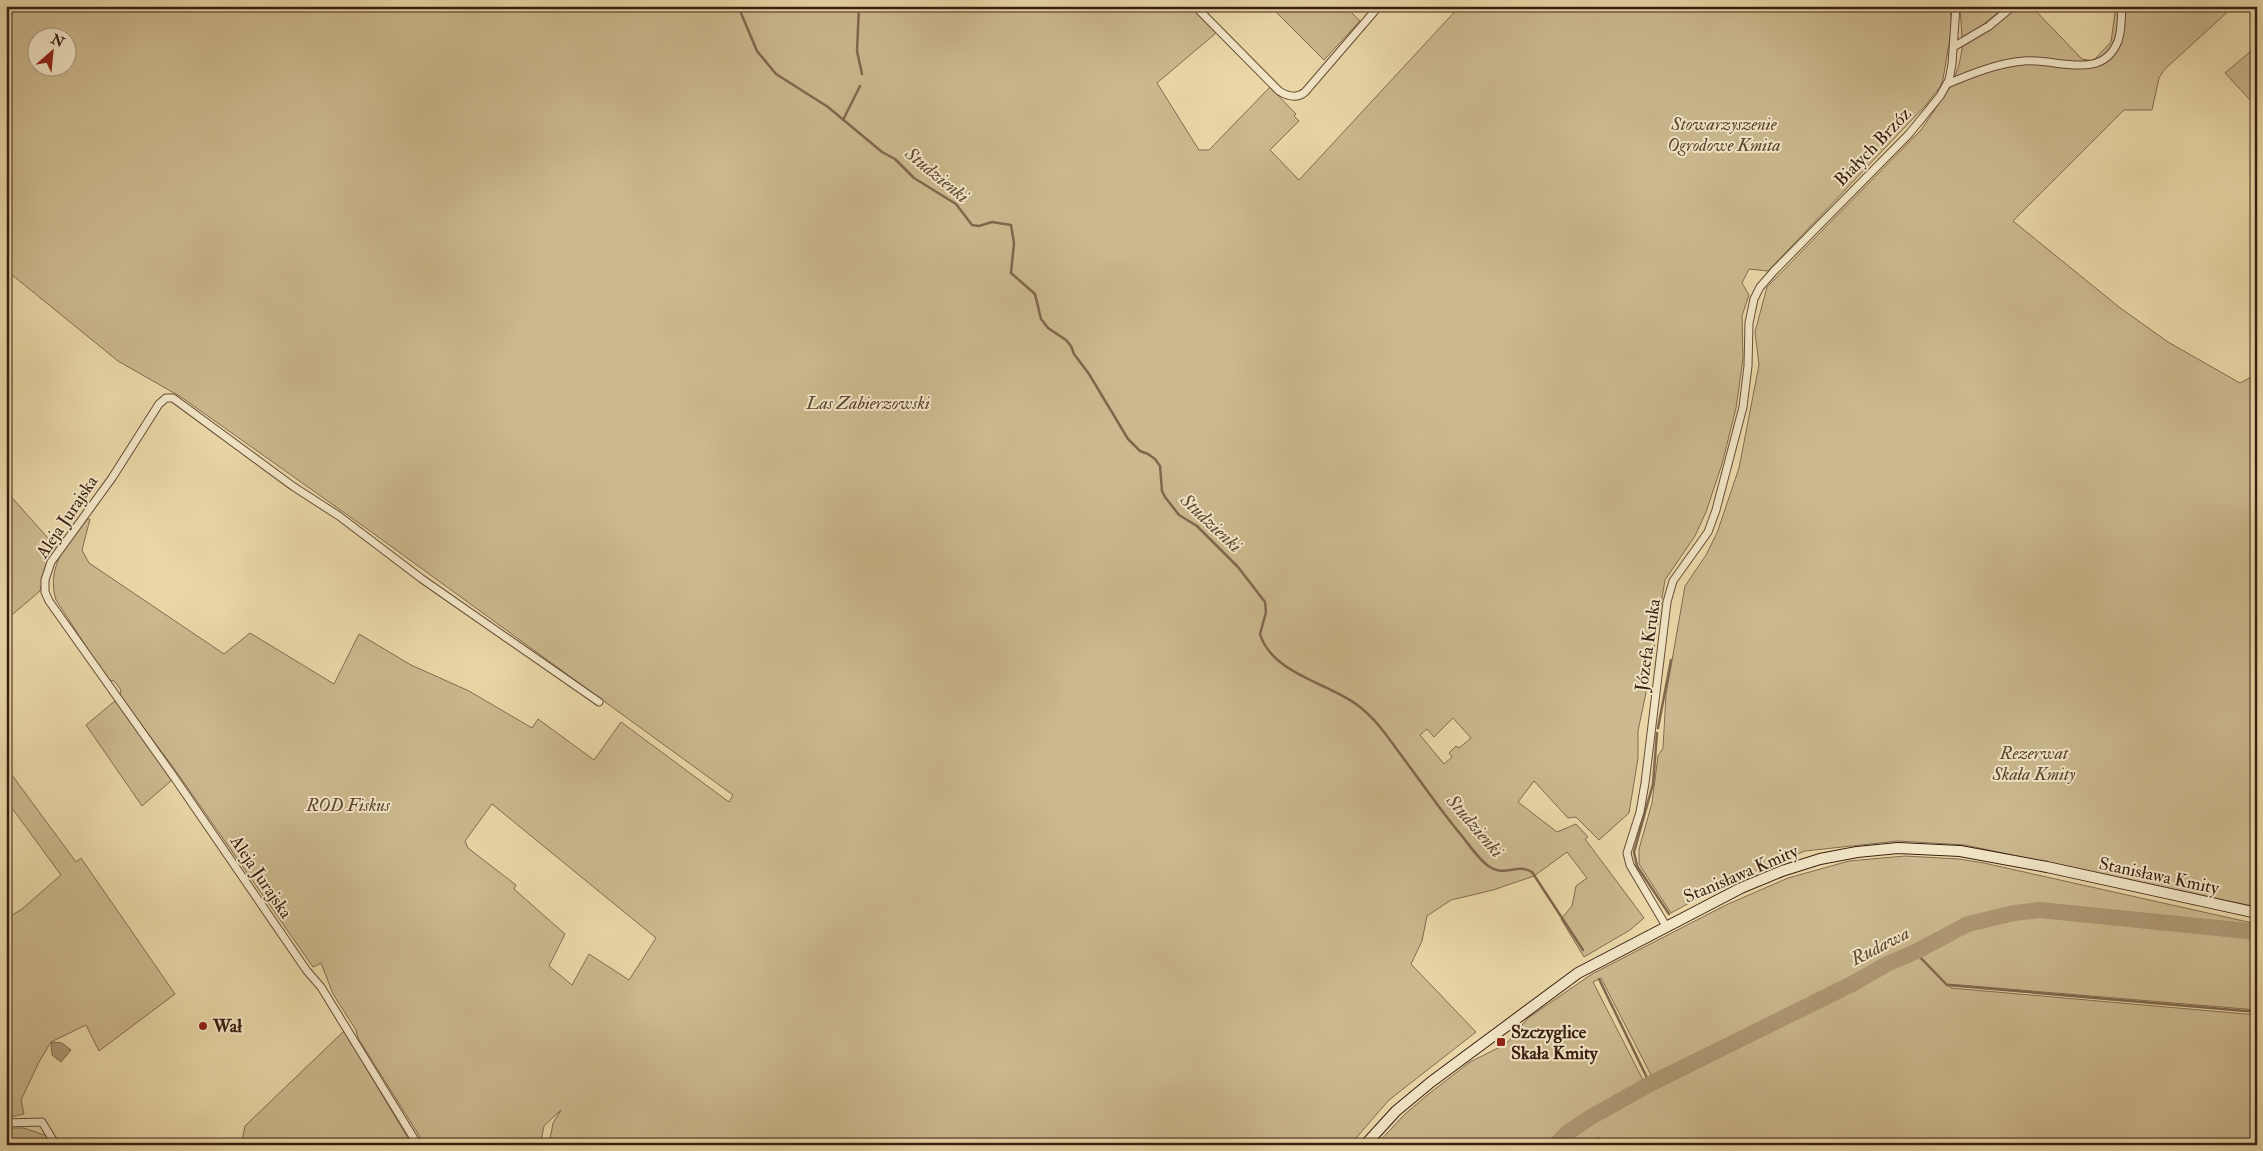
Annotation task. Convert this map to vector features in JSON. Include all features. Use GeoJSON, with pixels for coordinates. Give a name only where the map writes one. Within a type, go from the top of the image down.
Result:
{"type":"FeatureCollection","features":[{"type":"Feature","properties":{"kind":"main road","name":"Stanisława Kmity"},"geometry":{"type":"LineString","coordinates":[[1364,1145],[1396,1111],[1430,1082],[1549,992],[1590,966],[1666,926],[1741,888],[1796,866],[1847,853],[1906,848],[1945,849],[1979,854],[2257,914]]}},
{"type":"Feature","properties":{"kind":"street"},"geometry":{"type":"LineString","coordinates":[[1195,6],[1279,90],[1285,95],[1296,96],[1305,92],[1378,6]]}},
{"type":"Feature","properties":{"kind":"street","name":"Białych Brzóz"},"geometry":{"type":"LineString","coordinates":[[1763,284],[1909,134],[1940,96],[1949,80],[1955,46],[1956,6]]}},
{"type":"Feature","properties":{"kind":"street"},"geometry":{"type":"LineString","coordinates":[[1955,46],[1989,26],[2013,6]]}},
{"type":"Feature","properties":{"kind":"street"},"geometry":{"type":"LineString","coordinates":[[1947,84],[1971,74],[2015,62],[2032,60],[2082,66],[2098,63],[2111,52],[2118,40],[2122,6]]}},
{"type":"Feature","properties":{"kind":"street","name":"Józefa Kruka"},"geometry":{"type":"LineString","coordinates":[[1666,926],[1630,865],[1627,853],[1640,812],[1645,783],[1667,602],[1674,581],[1708,532],[1716,510],[1743,407],[1748,366],[1749,322],[1754,299],[1763,284]]}},
{"type":"Feature","properties":{"kind":"street","name":"Aleja Jurajska"},"geometry":{"type":"LineString","coordinates":[[418,1145],[321,987],[307,971],[176,780],[48,601],[45,592],[45,580],[51,562],[112,478],[159,404],[166,398],[173,398],[294,487],[339,516],[422,579],[598,702]]}},
{"type":"Feature","properties":{"kind":"street"},"geometry":{"type":"LineString","coordinates":[[6,1123],[42,1122],[56,1145]]}},
{"type":"Feature","properties":{"kind":"green space","name":"Las Zabierzowski"},"geometry":{"type":"Polygon","coordinates":[[[6,6],[1190,6],[1216,33],[1157,83],[1199,150],[1209,150],[1270,87],[1296,114],[1294,116],[1299,121],[1270,150],[1299,180],[1460,6],[1950,6],[1952,26],[1940,87],[1926,105],[1768,271],[1749,269],[1742,283],[1749,295],[1742,316],[1743,359],[1736,408],[1722,464],[1706,512],[1695,536],[1665,580],[1638,731],[1638,758],[1629,813],[1599,840],[1576,817],[1568,818],[1534,781],[1518,802],[1557,832],[1576,824],[1588,837],[1585,839],[1644,918],[1630,930],[1584,957],[1561,919],[1572,906],[1576,886],[1587,878],[1567,852],[1534,876],[1493,890],[1451,900],[1427,916],[1422,941],[1411,964],[1476,1032],[1389,1100],[1350,1145],[549,1145],[553,1123],[561,1110],[544,1126],[540,1145],[425,1145],[358,1038],[356,1030],[333,994],[321,963],[313,967],[173,767],[120,696],[121,690],[114,681],[108,680],[56,600],[54,577],[59,557],[84,519],[90,519],[82,550],[89,563],[224,654],[250,633],[334,684],[359,634],[411,665],[469,691],[532,728],[538,719],[594,760],[621,722],[729,802],[733,795],[370,531],[181,397],[118,361],[6,270],[6,6]],[[1453,718],[1434,737],[1427,729],[1420,735],[1444,764],[1452,757],[1449,753],[1456,746],[1459,748],[1471,738],[1453,718]],[[492,804],[465,841],[468,848],[516,885],[514,889],[565,934],[549,966],[572,985],[589,954],[629,980],[656,938],[492,804]]]}},
{"type":"Feature","properties":{"kind":"green space"},"geometry":{"type":"Polygon","coordinates":[[[1273,6],[1345,6],[1360,21],[1324,60],[1272,8],[1273,6]]]}},
{"type":"Feature","properties":{"kind":"green space"},"geometry":{"type":"Polygon","coordinates":[[[1960,6],[2006,6],[1970,35],[1962,37],[1960,6]]]}},
{"type":"Feature","properties":{"kind":"green space","name":"Rezerwat Skała Kmity"},"geometry":{"type":"Polygon","coordinates":[[[2018,6],[2031,6],[2082,59],[2093,61],[2111,42],[2116,6],[2234,6],[2164,70],[2159,78],[2152,110],[2124,110],[2013,221],[2119,307],[2168,342],[2240,383],[2257,374],[2257,907],[1965,845],[1898,841],[1805,851],[1720,886],[1671,913],[1639,864],[1639,849],[1652,803],[1658,756],[1663,748],[1666,695],[1685,586],[1706,555],[1717,533],[1739,468],[1759,365],[1755,332],[1767,287],[1921,130],[1952,84],[1959,65],[1963,44],[2018,6]]]}},
{"type":"Feature","properties":{"kind":"green space"},"geometry":{"type":"Polygon","coordinates":[[[2257,46],[2257,96],[2251,101],[2225,73],[2257,46]]]}},
{"type":"Feature","properties":{"kind":"green space"},"geometry":{"type":"Polygon","coordinates":[[[6,491],[56,547],[47,563],[40,591],[6,620],[6,491]]]}},
{"type":"Feature","properties":{"kind":"green space"},"geometry":{"type":"Polygon","coordinates":[[[116,700],[172,780],[142,806],[86,725],[116,700]]]}},
{"type":"Feature","properties":{"kind":"green space"},"geometry":{"type":"Polygon","coordinates":[[[6,767],[76,862],[81,858],[175,994],[99,1051],[86,1025],[51,1042],[21,1100],[24,1114],[6,1118],[6,919],[22,909],[61,875],[6,800],[6,767]]]}},
{"type":"Feature","properties":{"kind":"green space"},"geometry":{"type":"Polygon","coordinates":[[[1905,856],[1959,859],[2257,924],[2257,1010],[1948,984],[1951,988],[2257,1015],[2257,1145],[1600,1145],[1602,1140],[1598,1137],[1591,1145],[1376,1145],[1404,1115],[1426,1096],[1470,1062],[1506,1044],[1528,1018],[1592,974],[1726,905],[1788,878],[1849,861],[1905,856]],[[1601,978],[1593,982],[1643,1080],[1651,1075],[1601,978]]]}},
{"type":"Feature","properties":{"kind":"green space"},"geometry":{"type":"Polygon","coordinates":[[[344,1031],[412,1145],[241,1145],[245,1126],[344,1031]]]}},
{"type":"Feature","properties":{"kind":"green space"},"geometry":{"type":"Polygon","coordinates":[[[6,1128],[24,1128],[47,1136],[53,1145],[6,1145],[6,1128]]]}},
{"type":"Feature","properties":{"kind":"shaded area"},"geometry":{"type":"Polygon","coordinates":[[[51,1042],[62,1043],[71,1050],[61,1062],[52,1055],[51,1042]]]}},
{"type":"Feature","properties":{"kind":"waterway","name":"Studzienki"},"geometry":{"type":"LineString","coordinates":[[738,6],[757,51],[776,74],[828,107],[882,152],[895,159],[914,178],[956,204],[972,225],[979,226],[992,222],[1011,225],[1014,243],[1011,273],[1035,294],[1041,319],[1048,328],[1066,340],[1071,346],[1074,354],[1089,374],[1128,439],[1140,451],[1155,459],[1160,466],[1162,491],[1165,497],[1179,515],[1197,526],[1238,567],[1265,602],[1266,612],[1260,634],[1266,647],[1287,667],[1343,696],[1368,714],[1384,732],[1445,815],[1483,862],[1499,871],[1526,869],[1532,872],[1583,950]]}},
{"type":"Feature","properties":{"kind":"waterway"},"geometry":{"type":"LineString","coordinates":[[859,6],[857,51],[862,74]]}},
{"type":"Feature","properties":{"kind":"waterway"},"geometry":{"type":"LineString","coordinates":[[843,120],[860,86]]}},
{"type":"Feature","properties":{"kind":"waterway"},"geometry":{"type":"LineString","coordinates":[[1658,728],[1671,660]]}},
{"type":"Feature","properties":{"kind":"waterway"},"geometry":{"type":"LineString","coordinates":[[1657,733],[1653,784],[1634,852],[1637,866],[1669,914]]}},
{"type":"Feature","properties":{"kind":"waterway","name":"Rudawa"},"geometry":{"type":"LineString","coordinates":[[1556,1145],[1567,1133],[1591,1117],[1650,1084],[1968,924],[2014,913],[2040,910],[2257,932]]}},
{"type":"Feature","properties":{"kind":"waterway"},"geometry":{"type":"LineString","coordinates":[[1915,952],[1947,985],[2257,1012]]}},
{"type":"Feature","properties":{"kind":"waterway","name":"Studzienki"},"geometry":{"type":"LineString","coordinates":[[1599,979],[1650,1084]]}},
{"type":"Feature","properties":{"kind":"place","name":"Wał"},"geometry":{"type":"Point","coordinates":[203,1026]}},
{"type":"Feature","properties":{"kind":"place","name":"Szczyglice Skała Kmity"},"geometry":{"type":"Point","coordinates":[1501,1042]}},
{"type":"Feature","properties":{"kind":"park label","name":"Stowarzyszenie Ogrodowe Kmita"},"geometry":{"type":"Point","coordinates":[1724,134]}},
{"type":"Feature","properties":{"kind":"park label","name":"ROD Fiskus"},"geometry":{"type":"Point","coordinates":[348,805]}}]}
